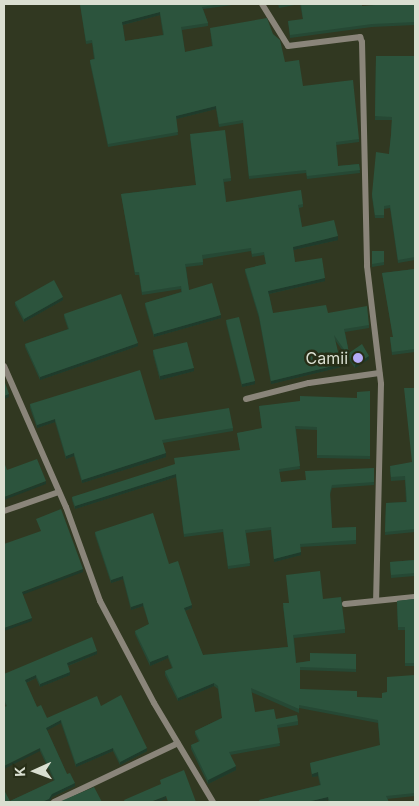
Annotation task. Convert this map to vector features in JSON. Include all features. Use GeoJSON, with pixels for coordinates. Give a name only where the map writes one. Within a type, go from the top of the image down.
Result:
{"type":"FeatureCollection","features":[{"type":"Feature","properties":{"kind":"street"},"geometry":{"type":"LineString","coordinates":[[262,4],[288,46],[360,37],[362,42],[367,266],[379,373],[376,600]]}},
{"type":"Feature","properties":{"kind":"street"},"geometry":{"type":"LineString","coordinates":[[4,366],[59,492],[100,601],[212,802]]}},
{"type":"Feature","properties":{"kind":"street"},"geometry":{"type":"LineString","coordinates":[[246,399],[309,383],[379,373]]}},
{"type":"Feature","properties":{"kind":"street"},"geometry":{"type":"LineString","coordinates":[[4,511],[59,492]]}},
{"type":"Feature","properties":{"kind":"street"},"geometry":{"type":"LineString","coordinates":[[345,604],[415,598]]}},
{"type":"Feature","properties":{"kind":"street"},"geometry":{"type":"LineString","coordinates":[[54,802],[178,743]]}},
{"type":"Feature","properties":{"kind":"building"},"geometry":{"type":"Polygon","coordinates":[[[80,4],[220,4],[202,7],[208,23],[181,27],[185,52],[213,46],[210,28],[267,18],[273,34],[280,40],[285,62],[299,60],[303,86],[353,80],[359,139],[336,142],[338,166],[359,164],[360,170],[307,176],[306,170],[249,176],[243,120],[219,124],[216,106],[176,116],[178,132],[108,144],[90,60],[95,59],[92,40],[86,41],[80,4]],[[160,12],[122,22],[125,41],[164,35],[160,12]]]}},
{"type":"Feature","properties":{"kind":"building"},"geometry":{"type":"Polygon","coordinates":[[[301,4],[362,4],[362,6],[415,4],[415,22],[372,24],[290,35],[288,21],[303,19],[301,4]]]}},
{"type":"Feature","properties":{"kind":"building"},"geometry":{"type":"Polygon","coordinates":[[[376,56],[415,56],[415,257],[398,260],[390,205],[384,206],[384,215],[375,215],[372,194],[376,152],[389,154],[392,117],[375,116],[376,56]]]}},
{"type":"Feature","properties":{"kind":"building"},"geometry":{"type":"Polygon","coordinates":[[[225,130],[231,178],[223,179],[226,202],[301,190],[303,204],[298,205],[302,227],[334,220],[338,236],[293,247],[295,262],[322,258],[325,278],[268,291],[273,313],[326,305],[328,313],[367,306],[369,325],[344,329],[349,353],[362,344],[369,356],[355,365],[334,335],[341,364],[271,381],[259,315],[245,269],[266,264],[264,252],[252,254],[251,248],[202,255],[203,262],[185,264],[189,290],[212,283],[221,315],[154,334],[145,303],[182,292],[181,286],[142,292],[139,272],[135,272],[121,194],[196,185],[190,134],[225,130]]]}},
{"type":"Feature","properties":{"kind":"building"},"geometry":{"type":"Polygon","coordinates":[[[372,251],[384,251],[384,262],[372,264],[372,251]]]}},
{"type":"Feature","properties":{"kind":"building"},"geometry":{"type":"Polygon","coordinates":[[[415,269],[415,349],[392,352],[390,337],[393,337],[382,273],[415,269]]]}},
{"type":"Feature","properties":{"kind":"building"},"geometry":{"type":"Polygon","coordinates":[[[54,280],[63,297],[24,319],[15,302],[54,280]]]}},
{"type":"Feature","properties":{"kind":"building"},"geometry":{"type":"Polygon","coordinates":[[[121,294],[138,343],[40,377],[25,344],[69,329],[64,314],[121,294]]]}},
{"type":"Feature","properties":{"kind":"building"},"geometry":{"type":"Polygon","coordinates":[[[239,317],[255,381],[242,384],[226,320],[239,317]]]}},
{"type":"Feature","properties":{"kind":"building"},"geometry":{"type":"Polygon","coordinates":[[[187,342],[194,368],[160,376],[153,350],[187,342]]]}},
{"type":"Feature","properties":{"kind":"building"},"geometry":{"type":"Polygon","coordinates":[[[140,370],[155,420],[229,408],[233,428],[162,440],[166,453],[82,480],[74,453],[66,456],[55,419],[37,425],[30,404],[140,370]]]}},
{"type":"Feature","properties":{"kind":"building"},"geometry":{"type":"Polygon","coordinates":[[[4,380],[9,394],[4,396],[4,380]]]}},
{"type":"Feature","properties":{"kind":"building"},"geometry":{"type":"Polygon","coordinates":[[[404,388],[415,388],[415,529],[385,532],[386,503],[407,502],[405,476],[391,477],[390,466],[412,462],[404,388]]]}},
{"type":"Feature","properties":{"kind":"building"},"geometry":{"type":"Polygon","coordinates":[[[370,391],[370,456],[317,455],[317,427],[295,426],[300,466],[279,469],[281,482],[306,480],[305,471],[374,468],[374,482],[332,485],[330,492],[332,528],[356,527],[356,540],[300,544],[301,552],[274,559],[271,527],[245,530],[250,563],[228,566],[223,529],[184,534],[176,474],[75,506],[72,497],[175,464],[174,458],[240,450],[237,433],[262,428],[259,406],[300,401],[300,396],[357,398],[357,392],[370,391]]]}},
{"type":"Feature","properties":{"kind":"building"},"geometry":{"type":"Polygon","coordinates":[[[37,459],[46,481],[4,497],[4,462],[7,470],[37,459]]]}},
{"type":"Feature","properties":{"kind":"building"},"geometry":{"type":"Polygon","coordinates":[[[61,509],[83,569],[22,592],[32,618],[4,628],[4,544],[41,531],[36,519],[61,509]]]}},
{"type":"Feature","properties":{"kind":"building"},"geometry":{"type":"Polygon","coordinates":[[[153,513],[169,564],[178,561],[192,605],[184,608],[203,655],[288,647],[283,603],[289,603],[286,575],[320,571],[323,599],[341,597],[345,629],[293,635],[296,663],[310,661],[310,653],[356,654],[356,669],[300,667],[300,689],[357,691],[357,697],[382,698],[382,693],[387,692],[387,677],[415,675],[415,793],[386,796],[389,802],[330,802],[328,797],[307,802],[260,802],[259,800],[321,785],[318,772],[312,774],[310,763],[380,745],[378,720],[299,705],[299,709],[251,688],[255,712],[274,709],[276,719],[297,715],[298,721],[277,725],[280,743],[229,752],[236,766],[208,780],[191,745],[200,741],[195,731],[222,718],[218,686],[214,683],[178,698],[165,671],[173,668],[168,655],[150,662],[135,631],[149,624],[143,603],[131,607],[123,576],[111,580],[95,532],[153,513]]]}},
{"type":"Feature","properties":{"kind":"building"},"geometry":{"type":"Polygon","coordinates":[[[415,560],[415,573],[391,575],[390,562],[415,560]]]}},
{"type":"Feature","properties":{"kind":"building"},"geometry":{"type":"Polygon","coordinates":[[[415,599],[415,663],[405,663],[405,627],[398,627],[397,601],[415,599]]]}},
{"type":"Feature","properties":{"kind":"building"},"geometry":{"type":"Polygon","coordinates":[[[92,637],[97,651],[67,663],[70,672],[40,684],[36,675],[25,680],[37,707],[41,705],[47,718],[97,696],[101,706],[121,695],[147,748],[120,762],[113,748],[76,764],[61,720],[46,728],[67,774],[70,773],[75,783],[52,794],[49,799],[42,802],[4,802],[4,790],[10,801],[55,780],[40,748],[4,766],[4,707],[7,706],[4,699],[4,674],[92,637]]]}},
{"type":"Feature","properties":{"kind":"building"},"geometry":{"type":"Polygon","coordinates":[[[184,770],[196,802],[168,802],[166,796],[154,802],[125,802],[124,800],[161,784],[160,780],[184,770]]]}},
{"type":"Feature","properties":{"kind":"building"},"geometry":{"type":"Polygon","coordinates":[[[94,787],[102,802],[59,802],[94,787]]]}},
{"type":"Feature","properties":{"kind":"place","name":"Camii"},"geometry":{"type":"Point","coordinates":[358,358]}}]}
